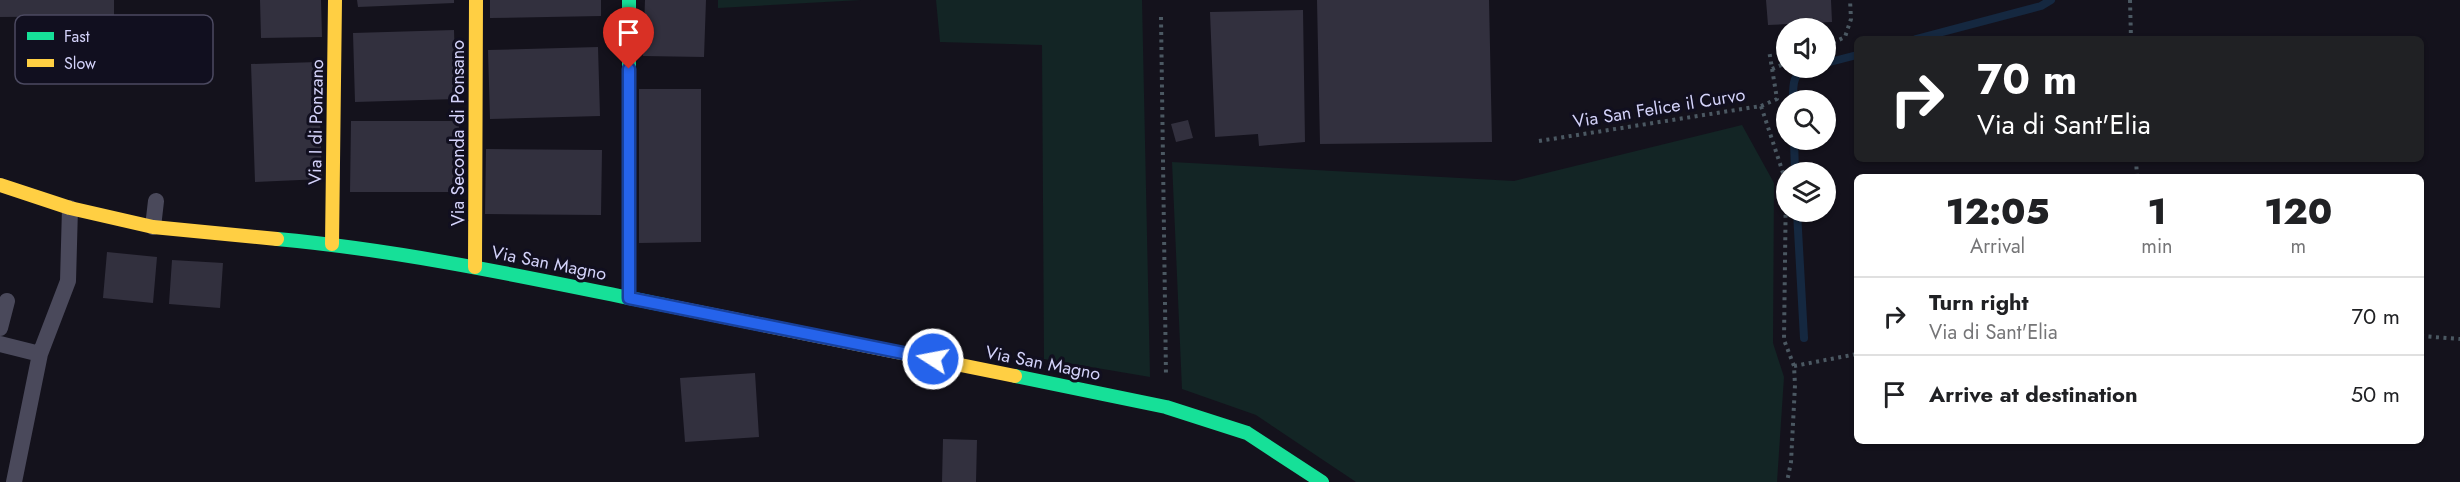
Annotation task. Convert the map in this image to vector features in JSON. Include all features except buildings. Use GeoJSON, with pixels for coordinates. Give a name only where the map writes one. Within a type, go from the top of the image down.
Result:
{"type":"FeatureCollection","features":[{"type":"Feature","properties":{"kind":"street","name":"Via I di Ponzano"},"geometry":{"type":"LineString","coordinates":[[332,244],[335,0]]}},
{"type":"Feature","properties":{"kind":"street","name":"Via Seconda di Ponsano"},"geometry":{"type":"LineString","coordinates":[[475,267],[476,0]]}},
{"type":"Feature","properties":{"kind":"street"},"geometry":{"type":"LineString","coordinates":[[629,0],[629,298]]}},
{"type":"Feature","properties":{"kind":"street","name":"Via San Magno"},"geometry":{"type":"LineString","coordinates":[[0,185],[70,208],[153,227],[332,244],[475,267],[1166,407],[1247,433],[1322,482]]}},
{"type":"Feature","properties":{"kind":"lane"},"geometry":{"type":"LineString","coordinates":[[153,227],[156,201]]}},
{"type":"Feature","properties":{"kind":"lane"},"geometry":{"type":"LineString","coordinates":[[14,482],[40,354],[68,281],[70,208]]}},
{"type":"Feature","properties":{"kind":"lane"},"geometry":{"type":"LineString","coordinates":[[0,327],[7,301]]}},
{"type":"Feature","properties":{"kind":"lane"},"geometry":{"type":"LineString","coordinates":[[0,344],[40,354]]}},
{"type":"Feature","properties":{"kind":"path"},"geometry":{"type":"LineString","coordinates":[[1836,41],[1845,37],[1851,19],[1850,0]]}},
{"type":"Feature","properties":{"kind":"path"},"geometry":{"type":"LineString","coordinates":[[2130,0],[2131,36]]}},
{"type":"Feature","properties":{"kind":"path"},"geometry":{"type":"LineString","coordinates":[[1161,17],[1166,407]]}},
{"type":"Feature","properties":{"kind":"path"},"geometry":{"type":"LineString","coordinates":[[1761,106],[1777,99],[1769,50]]}},
{"type":"Feature","properties":{"kind":"path"},"geometry":{"type":"LineString","coordinates":[[1772,69],[1776,67]]}},
{"type":"Feature","properties":{"kind":"path","name":"Via San Felice il Curvo"},"geometry":{"type":"LineString","coordinates":[[1539,141],[1761,106],[1786,182],[1784,340],[1794,366],[1795,396],[1787,482]]}},
{"type":"Feature","properties":{"kind":"path"},"geometry":{"type":"LineString","coordinates":[[2424,336],[2460,339]]}},
{"type":"Feature","properties":{"kind":"path"},"geometry":{"type":"LineString","coordinates":[[1794,366],[1854,355]]}},
{"type":"Feature","properties":{"kind":"shaded area"},"geometry":{"type":"Polygon","coordinates":[[[718,0],[861,0],[718,8],[718,0]]]}},
{"type":"Feature","properties":{"kind":"shaded area"},"geometry":{"type":"Polygon","coordinates":[[[936,0],[1142,0],[1150,377],[1044,359],[1042,45],[940,42],[936,0]]]}},
{"type":"Feature","properties":{"kind":"shaded area"},"geometry":{"type":"Polygon","coordinates":[[[1742,125],[1774,183],[1773,343],[1784,377],[1777,482],[1356,482],[1256,415],[1182,389],[1172,162],[1514,181],[1742,125]]]}},
{"type":"Feature","properties":{"kind":"waterway"},"geometry":{"type":"LineString","coordinates":[[1927,36],[2041,6],[2051,0]]}},
{"type":"Feature","properties":{"kind":"waterway"},"geometry":{"type":"LineString","coordinates":[[1836,60],[1854,56]]}},
{"type":"Feature","properties":{"kind":"waterway"},"geometry":{"type":"LineString","coordinates":[[1794,90],[1796,78]]}},
{"type":"Feature","properties":{"kind":"waterway"},"geometry":{"type":"LineString","coordinates":[[1794,150],[1795,162]]}},
{"type":"Feature","properties":{"kind":"waterway"},"geometry":{"type":"LineString","coordinates":[[1798,222],[1804,338]]}},
{"type":"Feature","properties":{"kind":"traffic: fast"},"geometry":{"type":"LineString","coordinates":[[629,0],[629,298]]}},
{"type":"Feature","properties":{"kind":"traffic: fast"},"geometry":{"type":"LineString","coordinates":[[277,239],[425,259],[669,306]]}},
{"type":"Feature","properties":{"kind":"traffic: fast"},"geometry":{"type":"LineString","coordinates":[[1015,376],[1166,407],[1247,433],[1322,482]]}},
{"type":"Feature","properties":{"kind":"traffic: slow"},"geometry":{"type":"LineString","coordinates":[[332,244],[335,0]]}},
{"type":"Feature","properties":{"kind":"traffic: slow"},"geometry":{"type":"LineString","coordinates":[[475,267],[476,0]]}},
{"type":"Feature","properties":{"kind":"traffic: slow"},"geometry":{"type":"LineString","coordinates":[[0,185],[70,208],[153,227],[277,239]]}},
{"type":"Feature","properties":{"kind":"traffic: slow"},"geometry":{"type":"LineString","coordinates":[[669,306],[1015,376]]}},
{"type":"Feature","properties":{"kind":"route"},"geometry":{"type":"LineString","coordinates":[[629,69],[629,298],[933,359]]}}]}
